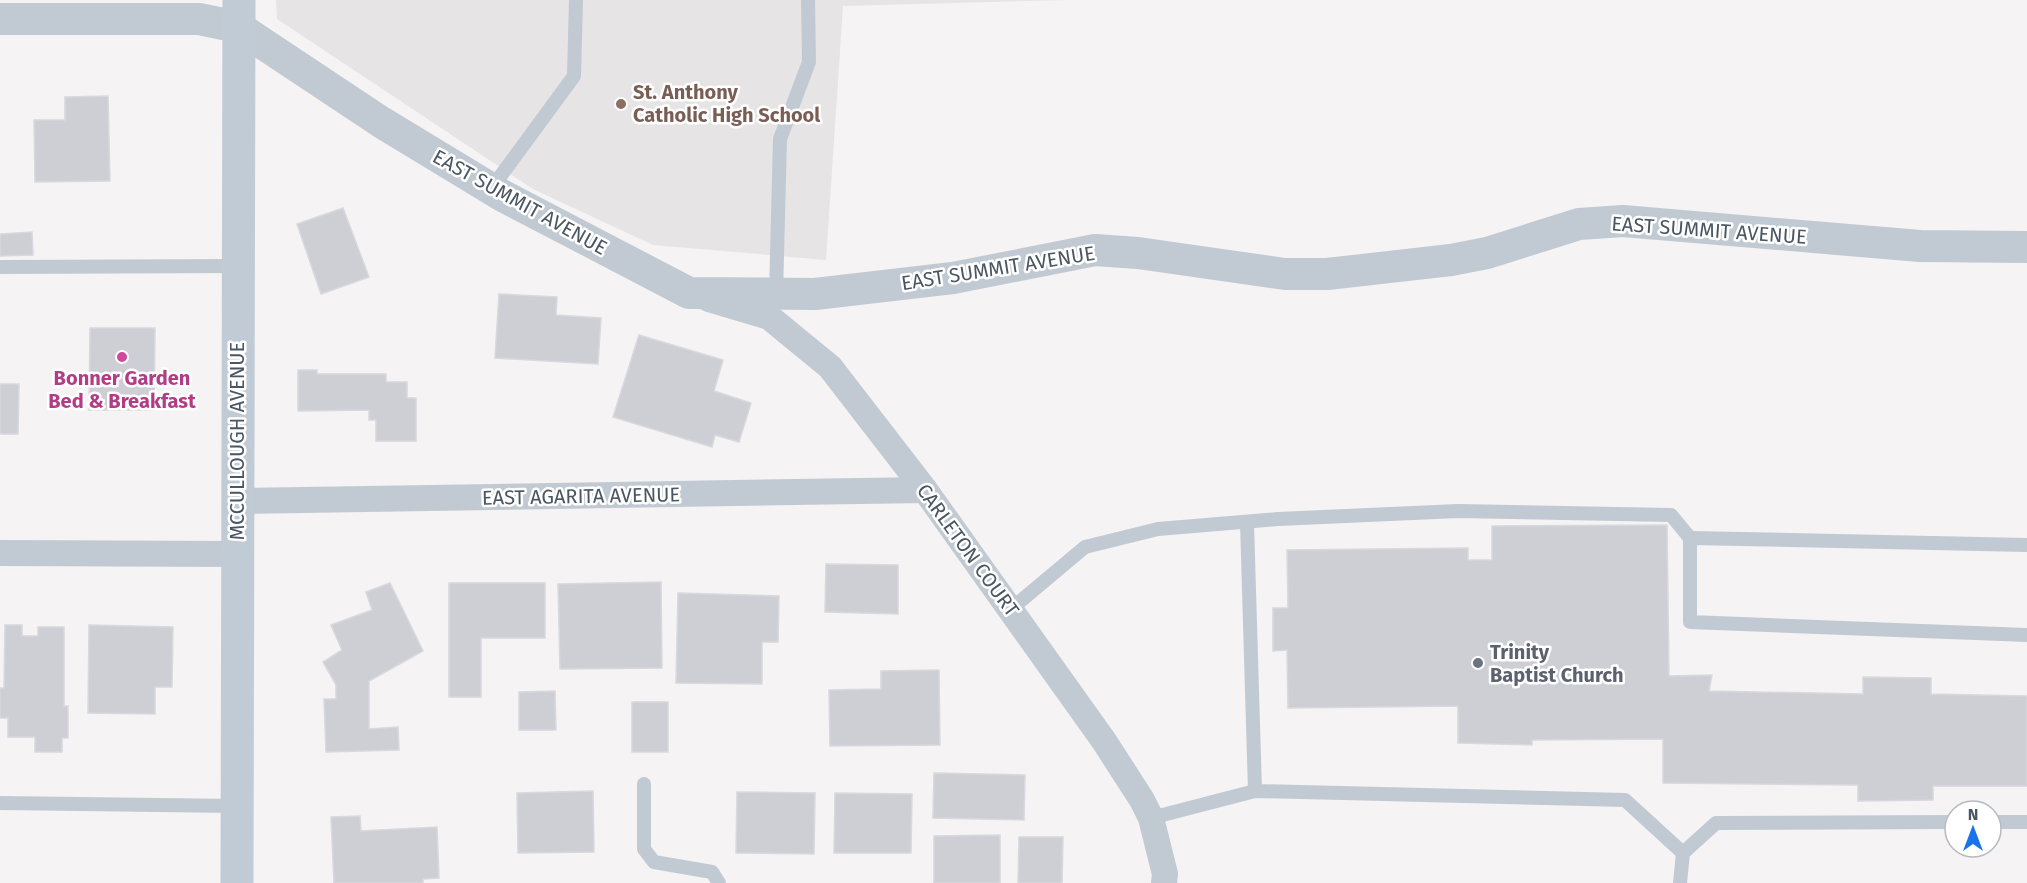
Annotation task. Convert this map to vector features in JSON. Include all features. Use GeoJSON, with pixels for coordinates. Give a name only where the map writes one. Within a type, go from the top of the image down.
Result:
{"type":"FeatureCollection","features":[{"type":"Feature","properties":{"kind":"main road","name":"MCCULLOUGH AVENUE"},"geometry":{"type":"LineString","coordinates":[[237,883],[238,14]]}},
{"type":"Feature","properties":{"kind":"street","name":"EAST SUMMIT AVENUE"},"geometry":{"type":"LineString","coordinates":[[0,19],[199,19],[238,14],[381,122],[491,189],[688,293],[815,294],[953,278],[1095,250],[1138,253],[1285,274],[1327,274],[1451,260],[1487,253],[1579,224],[1623,221],[1920,246],[2027,247]]}},
{"type":"Feature","properties":{"kind":"street","name":"CARLETON COURT"},"geometry":{"type":"LineString","coordinates":[[688,293],[769,316],[830,367],[925,490],[1104,741],[1142,800],[1150,818],[1164,874],[1164,883]]}},
{"type":"Feature","properties":{"kind":"street","name":"EAST AGARITA AVENUE"},"geometry":{"type":"LineString","coordinates":[[237,501],[925,490]]}},
{"type":"Feature","properties":{"kind":"street"},"geometry":{"type":"LineString","coordinates":[[0,553],[237,554]]}},
{"type":"Feature","properties":{"kind":"lane"},"geometry":{"type":"LineString","coordinates":[[491,189],[574,76],[576,0]]}},
{"type":"Feature","properties":{"kind":"lane"},"geometry":{"type":"LineString","coordinates":[[776,294],[780,140],[809,62],[808,0]]}},
{"type":"Feature","properties":{"kind":"lane"},"geometry":{"type":"LineString","coordinates":[[0,267],[238,266]]}},
{"type":"Feature","properties":{"kind":"lane"},"geometry":{"type":"LineString","coordinates":[[1011,609],[1085,546],[1158,530],[1278,519],[1458,511],[1671,514],[1690,538],[1690,622],[2027,635]]}},
{"type":"Feature","properties":{"kind":"lane"},"geometry":{"type":"LineString","coordinates":[[1247,523],[1255,791]]}},
{"type":"Feature","properties":{"kind":"lane"},"geometry":{"type":"LineString","coordinates":[[1690,538],[2027,546]]}},
{"type":"Feature","properties":{"kind":"lane"},"geometry":{"type":"LineString","coordinates":[[644,784],[644,849],[654,862],[712,872],[719,883]]}},
{"type":"Feature","properties":{"kind":"lane"},"geometry":{"type":"LineString","coordinates":[[1150,818],[1255,791],[1625,800],[1683,853]]}},
{"type":"Feature","properties":{"kind":"lane"},"geometry":{"type":"LineString","coordinates":[[0,802],[237,806]]}},
{"type":"Feature","properties":{"kind":"lane"},"geometry":{"type":"LineString","coordinates":[[1680,883],[1683,853],[1716,823],[1943,822]]}},
{"type":"Feature","properties":{"kind":"lane"},"geometry":{"type":"LineString","coordinates":[[2003,822],[2027,822]]}},
{"type":"Feature","properties":{"kind":"shaded area","name":"St. Anthony Catholic High School"},"geometry":{"type":"Polygon","coordinates":[[[276,0],[1066,0],[843,6],[826,260],[653,245],[533,189],[277,19],[276,0]]]}},
{"type":"Feature","properties":{"kind":"building"},"geometry":{"type":"Polygon","coordinates":[[[108,96],[110,181],[35,182],[34,120],[65,120],[65,97],[108,96]]]}},
{"type":"Feature","properties":{"kind":"building"},"geometry":{"type":"Polygon","coordinates":[[[343,208],[369,277],[321,294],[297,224],[343,208]]]}},
{"type":"Feature","properties":{"kind":"building"},"geometry":{"type":"Polygon","coordinates":[[[32,232],[33,255],[0,256],[0,234],[32,232]]]}},
{"type":"Feature","properties":{"kind":"building"},"geometry":{"type":"Polygon","coordinates":[[[499,294],[557,297],[556,315],[601,318],[598,364],[495,358],[499,294]]]}},
{"type":"Feature","properties":{"kind":"building","name":"Bonner Garden Bed & Breakfast"},"geometry":{"type":"Polygon","coordinates":[[[90,328],[155,328],[154,410],[89,410],[90,328]]]}},
{"type":"Feature","properties":{"kind":"building"},"geometry":{"type":"Polygon","coordinates":[[[639,335],[723,360],[714,391],[751,403],[739,442],[715,435],[712,447],[613,417],[639,335]]]}},
{"type":"Feature","properties":{"kind":"building"},"geometry":{"type":"Polygon","coordinates":[[[298,370],[317,370],[317,374],[386,374],[386,382],[407,382],[407,398],[416,398],[416,441],[376,441],[376,420],[369,420],[369,410],[298,411],[298,370]]]}},
{"type":"Feature","properties":{"kind":"building"},"geometry":{"type":"Polygon","coordinates":[[[0,384],[19,384],[18,434],[0,434],[0,384]]]}},
{"type":"Feature","properties":{"kind":"building","name":"Trinity Baptist Church"},"geometry":{"type":"Polygon","coordinates":[[[1667,525],[1669,676],[1712,675],[1709,691],[1863,694],[1863,677],[1931,678],[1931,694],[2027,696],[2027,786],[1933,786],[1933,800],[1858,801],[1858,785],[1663,783],[1663,739],[1532,740],[1532,745],[1458,743],[1458,706],[1288,708],[1287,650],[1273,651],[1273,608],[1288,608],[1287,550],[1468,548],[1468,560],[1492,560],[1492,526],[1667,525]]]}},
{"type":"Feature","properties":{"kind":"building"},"geometry":{"type":"Polygon","coordinates":[[[826,564],[898,565],[898,614],[825,612],[826,564]]]}},
{"type":"Feature","properties":{"kind":"building"},"geometry":{"type":"Polygon","coordinates":[[[661,582],[662,668],[560,669],[558,584],[661,582]]]}},
{"type":"Feature","properties":{"kind":"building"},"geometry":{"type":"Polygon","coordinates":[[[390,583],[423,651],[369,681],[369,729],[398,727],[399,750],[326,752],[324,699],[336,699],[336,685],[323,662],[342,650],[331,625],[372,610],[366,592],[390,583]]]}},
{"type":"Feature","properties":{"kind":"building"},"geometry":{"type":"Polygon","coordinates":[[[449,583],[545,583],[545,638],[481,638],[481,697],[449,697],[449,583]]]}},
{"type":"Feature","properties":{"kind":"building"},"geometry":{"type":"Polygon","coordinates":[[[678,593],[779,596],[778,642],[762,642],[762,684],[676,683],[678,593]]]}},
{"type":"Feature","properties":{"kind":"building"},"geometry":{"type":"Polygon","coordinates":[[[5,625],[22,625],[22,636],[38,636],[38,627],[64,627],[64,706],[68,706],[68,738],[62,738],[62,752],[35,752],[35,737],[8,737],[8,718],[0,718],[0,688],[4,688],[5,625]]]}},
{"type":"Feature","properties":{"kind":"building"},"geometry":{"type":"Polygon","coordinates":[[[89,625],[173,627],[172,687],[155,687],[155,714],[88,713],[89,625]]]}},
{"type":"Feature","properties":{"kind":"building"},"geometry":{"type":"Polygon","coordinates":[[[939,670],[940,745],[830,746],[829,690],[881,689],[881,671],[939,670]]]}},
{"type":"Feature","properties":{"kind":"building"},"geometry":{"type":"Polygon","coordinates":[[[555,691],[556,730],[519,730],[519,692],[555,691]]]}},
{"type":"Feature","properties":{"kind":"building"},"geometry":{"type":"Polygon","coordinates":[[[632,702],[668,702],[668,752],[632,752],[632,702]]]}},
{"type":"Feature","properties":{"kind":"building"},"geometry":{"type":"Polygon","coordinates":[[[934,773],[1025,775],[1024,820],[933,818],[934,773]]]}},
{"type":"Feature","properties":{"kind":"building"},"geometry":{"type":"Polygon","coordinates":[[[593,791],[594,852],[518,853],[517,793],[593,791]]]}},
{"type":"Feature","properties":{"kind":"building"},"geometry":{"type":"Polygon","coordinates":[[[737,792],[815,793],[814,854],[736,853],[737,792]]]}},
{"type":"Feature","properties":{"kind":"building"},"geometry":{"type":"Polygon","coordinates":[[[835,793],[912,794],[911,853],[834,853],[835,793]]]}},
{"type":"Feature","properties":{"kind":"building"},"geometry":{"type":"Polygon","coordinates":[[[360,816],[361,831],[437,827],[439,878],[423,879],[423,883],[334,883],[331,817],[360,816]]]}},
{"type":"Feature","properties":{"kind":"building"},"geometry":{"type":"Polygon","coordinates":[[[1000,835],[1000,883],[934,883],[934,836],[1000,835]]]}},
{"type":"Feature","properties":{"kind":"building"},"geometry":{"type":"Polygon","coordinates":[[[1019,837],[1063,837],[1062,883],[1018,883],[1019,837]]]}},
{"type":"Feature","properties":{"kind":"place","name":"St. Anthony Catholic High School"},"geometry":{"type":"Point","coordinates":[621,104]}},
{"type":"Feature","properties":{"kind":"place","name":"Bonner Garden Bed & Breakfast"},"geometry":{"type":"Point","coordinates":[122,357]}},
{"type":"Feature","properties":{"kind":"place","name":"Trinity Baptist Church"},"geometry":{"type":"Point","coordinates":[1478,663]}}]}
